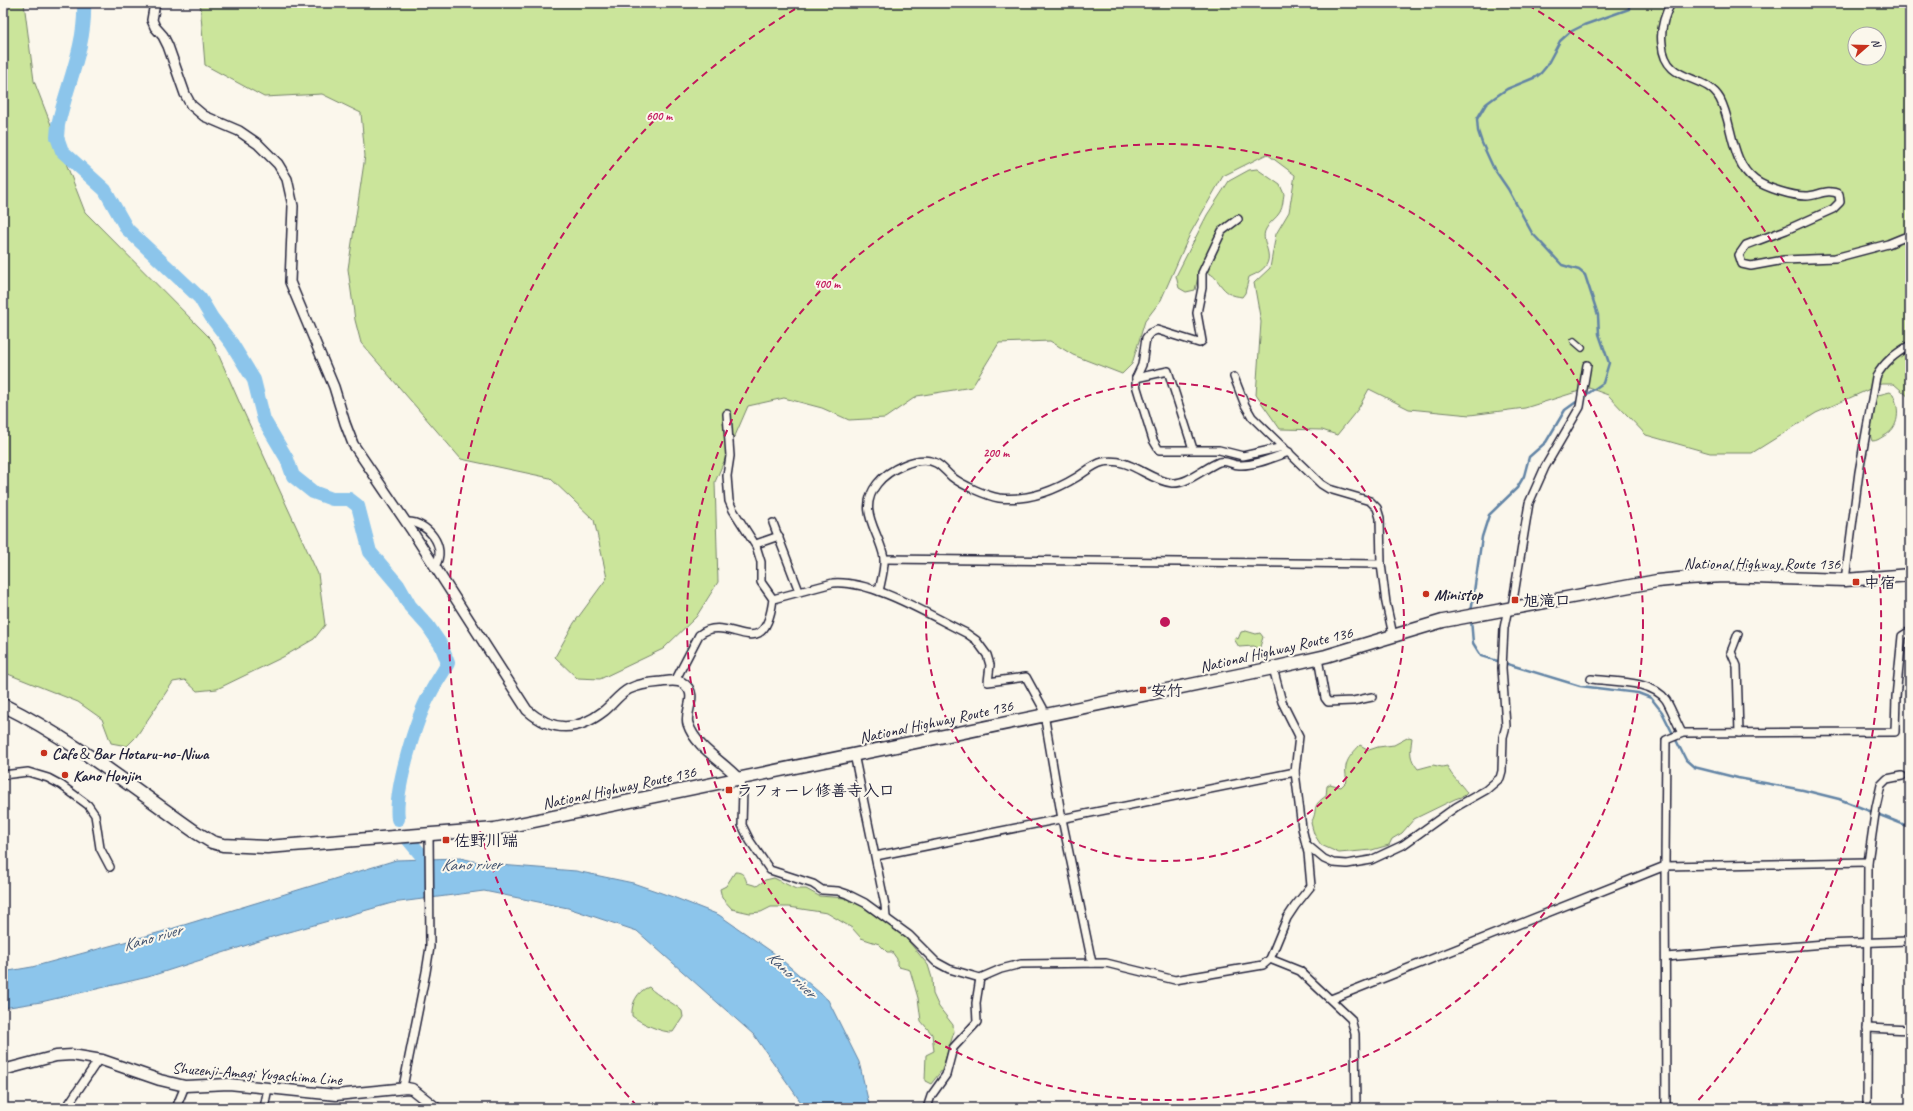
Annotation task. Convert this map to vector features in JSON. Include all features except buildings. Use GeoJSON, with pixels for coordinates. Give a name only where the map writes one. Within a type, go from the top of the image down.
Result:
{"type":"FeatureCollection","features":[{"type":"Feature","properties":{"kind":"highway","name":"National Highway Route 136"},"geometry":{"type":"LineString","coordinates":[[3,705],[30,718],[106,768],[197,834],[212,842],[245,847],[267,847],[429,838],[495,829],[1273,668],[1318,658],[1444,621],[1510,607],[1657,581],[1688,578],[1723,576],[1845,580],[1910,575]]}},
{"type":"Feature","properties":{"kind":"main road","name":"Shuzenji-Amagi Yugashima Line"},"geometry":{"type":"LineString","coordinates":[[3,1070],[65,1055],[99,1059],[160,1080],[185,1086],[229,1084],[336,1095],[403,1087]]}},
{"type":"Feature","properties":{"kind":"main road"},"geometry":{"type":"LineString","coordinates":[[403,1087],[412,1089],[436,1108]]}},
{"type":"Feature","properties":{"kind":"street"},"geometry":{"type":"LineString","coordinates":[[155,3],[152,20],[168,46],[184,94],[191,105],[204,116],[239,131],[258,144],[278,164],[287,179],[293,206],[290,282],[334,387],[345,423],[354,444],[407,522],[527,710],[546,724],[567,727],[579,724],[604,711],[628,690],[650,683],[675,681],[684,684],[690,693],[691,701],[687,720],[693,735],[739,779],[743,789],[742,825],[757,853],[770,870],[813,884],[822,890],[838,891],[847,894],[865,903],[909,935],[942,966],[980,978],[1001,969],[1021,964],[1109,964],[1175,980],[1263,965],[1270,959],[1287,918],[1311,886],[1308,853],[1302,828],[1295,772],[1299,736],[1297,728],[1282,702],[1273,668]]}},
{"type":"Feature","properties":{"kind":"street"},"geometry":{"type":"LineString","coordinates":[[1671,3],[1663,21],[1661,38],[1664,55],[1668,64],[1680,74],[1710,88],[1719,98],[1738,156],[1749,174],[1765,186],[1785,192],[1806,196],[1830,191],[1839,194],[1840,202],[1833,209],[1792,228],[1746,245],[1739,255],[1742,264],[1751,266],[1784,260],[1835,258],[1882,246],[1910,235]]}},
{"type":"Feature","properties":{"kind":"street"},"geometry":{"type":"LineString","coordinates":[[1238,219],[1222,231],[1204,266],[1202,273],[1202,288],[1197,313],[1202,341],[1199,343],[1157,330],[1152,331],[1146,338],[1142,365],[1136,378],[1137,389],[1156,448],[1163,451],[1193,449],[1219,450],[1243,456],[1286,450]]}},
{"type":"Feature","properties":{"kind":"street"},"geometry":{"type":"LineString","coordinates":[[1574,341],[1582,348]]}},
{"type":"Feature","properties":{"kind":"street"},"geometry":{"type":"LineString","coordinates":[[1845,580],[1859,472],[1876,377],[1882,366],[1895,354],[1910,345]]}},
{"type":"Feature","properties":{"kind":"street"},"geometry":{"type":"LineString","coordinates":[[1306,844],[1324,859],[1333,863],[1347,864],[1371,860],[1403,845],[1456,807],[1486,790],[1500,778],[1502,771],[1503,737],[1506,726],[1502,668],[1504,628],[1510,607],[1529,503],[1546,467],[1579,410],[1587,365]]}},
{"type":"Feature","properties":{"kind":"street"},"geometry":{"type":"LineString","coordinates":[[1136,378],[1168,371],[1193,449]]}},
{"type":"Feature","properties":{"kind":"street"},"geometry":{"type":"LineString","coordinates":[[1234,377],[1245,406],[1252,417],[1325,488],[1370,500],[1377,508],[1380,518],[1381,564],[1389,626],[1393,636]]}},
{"type":"Feature","properties":{"kind":"street"},"geometry":{"type":"LineString","coordinates":[[675,681],[699,635],[708,630],[748,634],[760,633],[766,628],[773,599],[761,582],[761,562],[756,544],[733,510],[729,501],[727,476],[730,456],[728,414]]}},
{"type":"Feature","properties":{"kind":"street"},"geometry":{"type":"LineString","coordinates":[[879,591],[884,560],[869,519],[868,507],[872,493],[877,484],[905,464],[918,461],[936,463],[959,481],[996,497],[1010,498],[1026,497],[1044,492],[1075,478],[1102,462],[1132,465],[1161,479],[1174,483],[1187,479],[1221,462],[1242,465],[1286,450]]}},
{"type":"Feature","properties":{"kind":"street"},"geometry":{"type":"LineString","coordinates":[[407,522],[420,524],[434,538],[439,554],[435,566]]}},
{"type":"Feature","properties":{"kind":"street"},"geometry":{"type":"LineString","coordinates":[[772,523],[779,536],[799,591]]}},
{"type":"Feature","properties":{"kind":"street"},"geometry":{"type":"LineString","coordinates":[[756,544],[779,536]]}},
{"type":"Feature","properties":{"kind":"street"},"geometry":{"type":"LineString","coordinates":[[884,560],[1381,564]]}},
{"type":"Feature","properties":{"kind":"street"},"geometry":{"type":"LineString","coordinates":[[773,599],[820,585],[840,582],[879,591],[966,633],[976,640],[989,659],[988,682],[1026,677],[1042,706],[1062,819],[1092,963]]}},
{"type":"Feature","properties":{"kind":"street"},"geometry":{"type":"LineString","coordinates":[[1666,1108],[1666,742],[1668,739],[1681,733],[1895,732],[1896,697],[1902,636],[1910,631]]}},
{"type":"Feature","properties":{"kind":"street"},"geometry":{"type":"LineString","coordinates":[[1738,634],[1731,652],[1737,666],[1739,733]]}},
{"type":"Feature","properties":{"kind":"street"},"geometry":{"type":"LineString","coordinates":[[1318,658],[1325,698],[1328,702],[1353,701],[1372,697]]}},
{"type":"Feature","properties":{"kind":"street"},"geometry":{"type":"LineString","coordinates":[[1591,679],[1646,685],[1657,690],[1665,699],[1681,733]]}},
{"type":"Feature","properties":{"kind":"street"},"geometry":{"type":"LineString","coordinates":[[854,754],[876,856],[886,917]]}},
{"type":"Feature","properties":{"kind":"street"},"geometry":{"type":"LineString","coordinates":[[3,774],[28,772],[48,778],[61,785],[88,805],[95,815],[100,848],[110,867]]}},
{"type":"Feature","properties":{"kind":"street"},"geometry":{"type":"LineString","coordinates":[[876,856],[1295,772]]}},
{"type":"Feature","properties":{"kind":"street"},"geometry":{"type":"LineString","coordinates":[[1867,1108],[1868,862],[1876,807],[1881,785],[1887,779],[1902,776]]}},
{"type":"Feature","properties":{"kind":"street"},"geometry":{"type":"LineString","coordinates":[[403,1087],[426,972],[430,931],[429,838]]}},
{"type":"Feature","properties":{"kind":"street"},"geometry":{"type":"LineString","coordinates":[[1331,1000],[1665,866],[1868,862]]}},
{"type":"Feature","properties":{"kind":"street"},"geometry":{"type":"LineString","coordinates":[[1666,957],[1867,941],[1907,941]]}},
{"type":"Feature","properties":{"kind":"street"},"geometry":{"type":"LineString","coordinates":[[1270,959],[1300,971],[1351,1019],[1355,1034],[1356,1108]]}},
{"type":"Feature","properties":{"kind":"street"},"geometry":{"type":"LineString","coordinates":[[927,1108],[931,1096],[946,1075],[953,1048],[977,1022],[976,1003],[980,978]]}},
{"type":"Feature","properties":{"kind":"street"},"geometry":{"type":"LineString","coordinates":[[1867,1028],[1910,1030]]}},
{"type":"Feature","properties":{"kind":"street"},"geometry":{"type":"LineString","coordinates":[[66,1108],[99,1059]]}},
{"type":"Feature","properties":{"kind":"street"},"geometry":{"type":"LineString","coordinates":[[176,1108],[185,1086]]}},
{"type":"Feature","properties":{"kind":"street"},"geometry":{"type":"LineString","coordinates":[[264,1108],[268,1088]]}},
{"type":"Feature","properties":{"kind":"green space"},"geometry":{"type":"Polygon","coordinates":[[[3,3],[24,3],[34,81],[85,212],[212,340],[318,574],[325,625],[314,639],[283,657],[217,689],[197,691],[185,680],[173,682],[136,737],[127,746],[111,743],[102,719],[78,702],[3,672],[3,3]]]}},
{"type":"Feature","properties":{"kind":"green space"},"geometry":{"type":"Polygon","coordinates":[[[200,3],[1910,3],[1910,398],[1894,384],[1881,384],[1816,413],[1752,453],[1710,453],[1646,435],[1608,395],[1589,388],[1525,408],[1470,415],[1409,409],[1369,389],[1358,409],[1337,435],[1322,430],[1280,429],[1256,395],[1261,322],[1254,283],[1270,268],[1276,234],[1289,212],[1295,175],[1267,154],[1223,176],[1190,234],[1161,300],[1145,321],[1132,364],[1122,374],[1073,355],[1050,341],[999,343],[972,387],[917,396],[885,418],[849,420],[822,408],[784,398],[748,406],[715,482],[718,582],[696,617],[663,649],[600,679],[577,678],[555,657],[574,623],[607,578],[594,520],[550,478],[461,459],[361,343],[355,320],[348,269],[365,156],[361,113],[322,94],[264,97],[205,65],[200,3]]]}},
{"type":"Feature","properties":{"kind":"green space"},"geometry":{"type":"Polygon","coordinates":[[[1257,169],[1280,185],[1284,194],[1281,210],[1267,227],[1264,235],[1268,253],[1266,265],[1260,271],[1249,277],[1245,293],[1242,297],[1229,293],[1213,276],[1205,272],[1199,272],[1195,290],[1186,292],[1179,288],[1176,276],[1207,215],[1229,181],[1249,170],[1257,169]]]}},
{"type":"Feature","properties":{"kind":"green space"},"geometry":{"type":"Polygon","coordinates":[[[1890,392],[1893,394],[1897,406],[1896,423],[1889,433],[1878,440],[1872,441],[1870,424],[1876,399],[1878,395],[1890,392]]]}},
{"type":"Feature","properties":{"kind":"green space"},"geometry":{"type":"Polygon","coordinates":[[[1246,631],[1256,634],[1260,633],[1263,637],[1259,650],[1254,646],[1239,647],[1234,639],[1235,637],[1238,639],[1241,632],[1246,631]]]}},
{"type":"Feature","properties":{"kind":"green space"},"geometry":{"type":"Polygon","coordinates":[[[1409,737],[1412,738],[1411,752],[1413,762],[1418,769],[1433,765],[1442,767],[1447,766],[1451,774],[1467,793],[1464,796],[1414,819],[1402,833],[1392,839],[1389,845],[1372,850],[1339,853],[1321,845],[1314,834],[1311,823],[1316,806],[1326,796],[1327,786],[1330,784],[1341,787],[1347,781],[1346,765],[1352,754],[1360,745],[1369,750],[1394,745],[1409,737]]]}},
{"type":"Feature","properties":{"kind":"green space"},"geometry":{"type":"Polygon","coordinates":[[[735,872],[743,875],[747,883],[757,886],[765,880],[774,878],[796,889],[806,889],[819,896],[845,898],[862,906],[905,937],[928,965],[932,978],[933,994],[939,1007],[953,1025],[954,1032],[942,1070],[931,1084],[925,1081],[926,1055],[934,1051],[932,1034],[921,1021],[918,998],[910,970],[897,965],[897,959],[892,952],[887,952],[879,944],[861,938],[852,928],[827,913],[789,907],[771,907],[761,912],[750,913],[732,909],[722,898],[720,889],[726,886],[735,872]]]}},
{"type":"Feature","properties":{"kind":"green space"},"geometry":{"type":"Polygon","coordinates":[[[649,987],[682,1011],[683,1017],[673,1032],[663,1031],[652,1027],[632,1016],[636,998],[641,992],[649,987]]]}},
{"type":"Feature","properties":{"kind":"water","name":"Kano river"},"geometry":{"type":"Polygon","coordinates":[[[460,858],[487,864],[576,871],[633,883],[719,915],[775,954],[828,1000],[859,1062],[870,1108],[805,1108],[754,1035],[637,931],[568,908],[484,891],[392,903],[275,936],[148,977],[41,1002],[3,1008],[3,972],[32,967],[161,932],[396,860],[460,858]]]}},
{"type":"Feature","properties":{"kind":"waterway"},"geometry":{"type":"LineString","coordinates":[[84,3],[84,19],[79,50],[58,125],[57,137],[62,151],[105,190],[127,229],[200,298],[212,318],[232,344],[254,380],[264,420],[287,459],[293,476],[313,492],[332,499],[349,499],[358,506],[370,552],[398,585],[410,606],[428,626],[441,645],[448,663],[425,704],[413,736],[399,791],[398,819]]}},
{"type":"Feature","properties":{"kind":"waterway"},"geometry":{"type":"LineString","coordinates":[[1583,397],[1603,383],[1609,363],[1599,334],[1598,315],[1585,275],[1579,270],[1562,265],[1532,233],[1508,189],[1493,167],[1482,143],[1478,131],[1477,119],[1486,104],[1494,98],[1507,89],[1536,77],[1541,73],[1546,67],[1560,41],[1570,32],[1584,25],[1629,9],[1629,3]]}},
{"type":"Feature","properties":{"kind":"waterway"},"geometry":{"type":"LineString","coordinates":[[1471,612],[1482,537],[1489,515],[1517,488],[1524,476],[1529,457],[1546,442],[1565,410],[1579,400]]}},
{"type":"Feature","properties":{"kind":"waterway"},"geometry":{"type":"LineString","coordinates":[[1471,619],[1473,643],[1481,656],[1580,686],[1638,693],[1651,698],[1662,712],[1686,760],[1694,767],[1738,778],[1803,790],[1839,799],[1910,827]]}},
{"type":"Feature","properties":{"kind":"waterway","name":"Kano river"},"geometry":{"type":"LineString","coordinates":[[407,838],[437,874]]}},
{"type":"Feature","properties":{"kind":"tunnel"},"geometry":{"type":"LineString","coordinates":[[1902,776],[1910,776]]}},
{"type":"Feature","properties":{"kind":"place","name":"中宿"},"geometry":{"type":"Point","coordinates":[1856,582]}},
{"type":"Feature","properties":{"kind":"place","name":"Ministop"},"geometry":{"type":"Point","coordinates":[1426,594]}},
{"type":"Feature","properties":{"kind":"place","name":"旭滝口"},"geometry":{"type":"Point","coordinates":[1515,600]}},
{"type":"Feature","properties":{"kind":"place","name":"安竹"},"geometry":{"type":"Point","coordinates":[1143,690]}},
{"type":"Feature","properties":{"kind":"place","name":"Cafe＆Bar Hotaru-no-Niwa"},"geometry":{"type":"Point","coordinates":[44,753]}},
{"type":"Feature","properties":{"kind":"place","name":"Kano Honjin"},"geometry":{"type":"Point","coordinates":[65,775]}},
{"type":"Feature","properties":{"kind":"place","name":"ラフォーレ修善寺入口"},"geometry":{"type":"Point","coordinates":[729,790]}},
{"type":"Feature","properties":{"kind":"place","name":"佐野川端"},"geometry":{"type":"Point","coordinates":[446,840]}}]}
